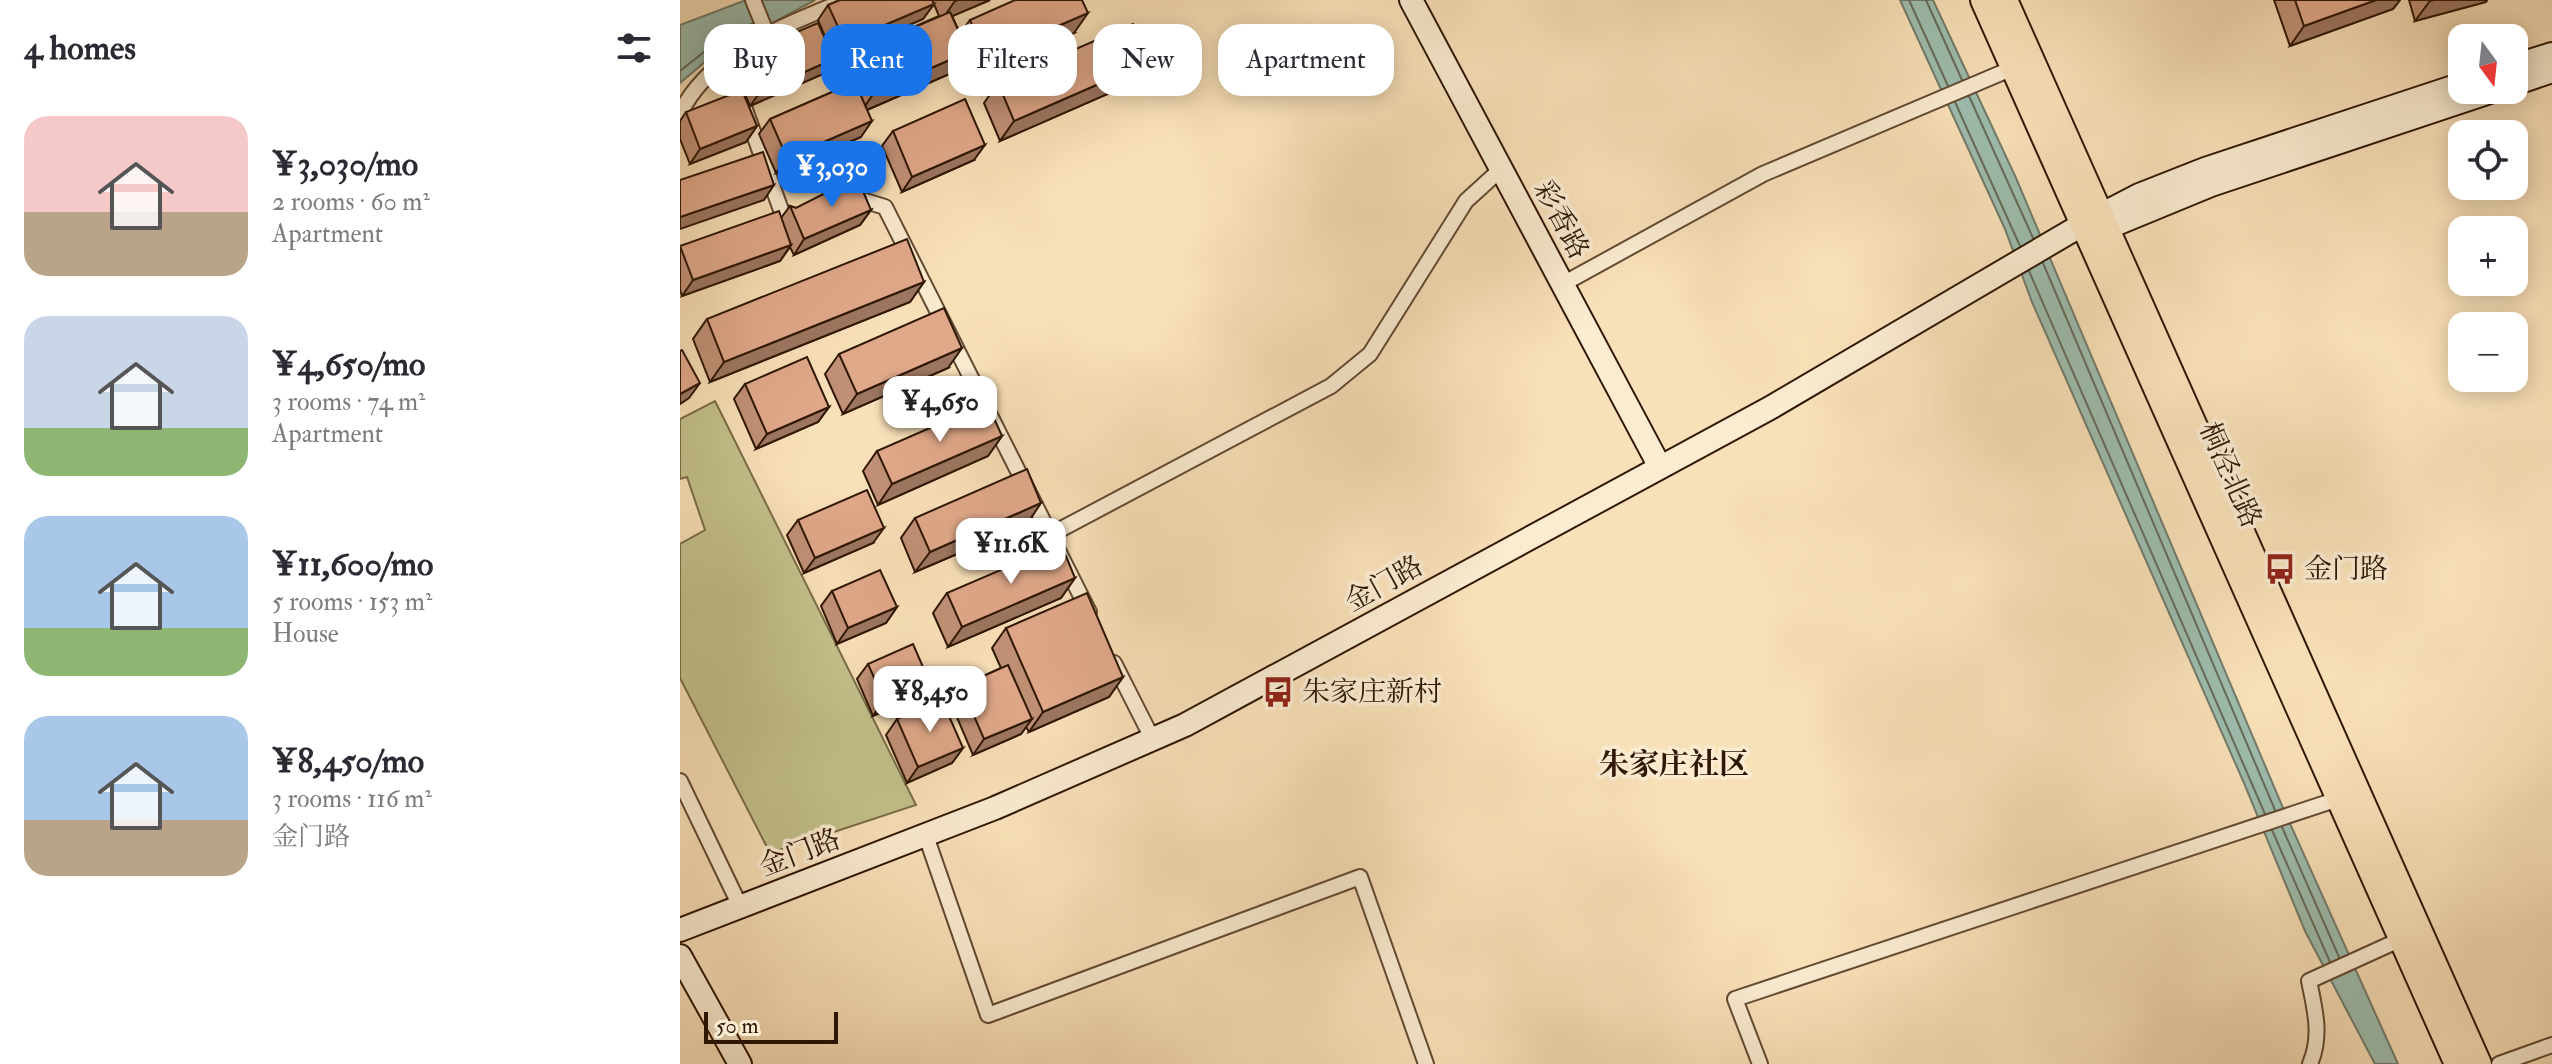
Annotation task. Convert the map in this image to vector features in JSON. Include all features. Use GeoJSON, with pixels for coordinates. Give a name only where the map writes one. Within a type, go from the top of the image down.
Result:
{"type":"FeatureCollection","features":[{"type":"Feature","properties":{"kind":"main road","name":"彩香路"},"geometry":{"type":"LineString","coordinates":[[1411,0],[1660,467]]}},
{"type":"Feature","properties":{"kind":"main road","name":"桐泾北路"},"geometry":{"type":"LineString","coordinates":[[1983,0],[2013,68],[2099,221],[2411,935],[2457,1064]]}},
{"type":"Feature","properties":{"kind":"main road","name":"桐泾北路"},"geometry":{"type":"LineString","coordinates":[[2005,0],[2341,798],[2479,1064]]}},
{"type":"Feature","properties":{"kind":"main road"},"geometry":{"type":"LineString","coordinates":[[2528,62],[2552,54]]}},
{"type":"Feature","properties":{"kind":"main road"},"geometry":{"type":"LineString","coordinates":[[2528,79],[2552,71]]}},
{"type":"Feature","properties":{"kind":"main road","name":"金门路"},"geometry":{"type":"LineString","coordinates":[[680,930],[926,836],[1153,740],[1301,664],[1770,408],[2060,240],[2181,178],[2448,89]]}},
{"type":"Feature","properties":{"kind":"main road","name":"金门路"},"geometry":{"type":"LineString","coordinates":[[2099,221],[2454,104]]}},
{"type":"Feature","properties":{"kind":"main road"},"geometry":{"type":"LineString","coordinates":[[680,956],[740,1064]]}},
{"type":"Feature","properties":{"kind":"street"},"geometry":{"type":"LineString","coordinates":[[753,0],[762,24]]}},
{"type":"Feature","properties":{"kind":"street"},"geometry":{"type":"LineString","coordinates":[[788,24],[846,0]]}},
{"type":"Feature","properties":{"kind":"street"},"geometry":{"type":"LineString","coordinates":[[1561,285],[1763,174],[2013,68]]}},
{"type":"Feature","properties":{"kind":"street"},"geometry":{"type":"LineString","coordinates":[[680,114],[690,93],[704,80]]}},
{"type":"Feature","properties":{"kind":"street"},"geometry":{"type":"LineString","coordinates":[[740,96],[786,224],[811,213]]}},
{"type":"Feature","properties":{"kind":"street"},"geometry":{"type":"LineString","coordinates":[[1050,535],[1331,386],[1370,354],[1466,201],[1500,170]]}},
{"type":"Feature","properties":{"kind":"street"},"geometry":{"type":"LineString","coordinates":[[835,202],[848,196],[885,207],[1153,740]]}},
{"type":"Feature","properties":{"kind":"street"},"geometry":{"type":"LineString","coordinates":[[680,781],[741,908]]}},
{"type":"Feature","properties":{"kind":"street"},"geometry":{"type":"LineString","coordinates":[[1760,1064],[1735,999],[2341,798]]}},
{"type":"Feature","properties":{"kind":"street"},"geometry":{"type":"LineString","coordinates":[[926,836],[988,1015],[1360,877],[1426,1064]]}},
{"type":"Feature","properties":{"kind":"street"},"geometry":{"type":"LineString","coordinates":[[2310,1064],[2316,1049],[2317,1020],[2309,981],[2411,935]]}},
{"type":"Feature","properties":{"kind":"street"},"geometry":{"type":"LineString","coordinates":[[2499,1064],[2552,1045]]}},
{"type":"Feature","properties":{"kind":"shaded area"},"geometry":{"type":"Polygon","coordinates":[[[715,401],[916,805],[770,853],[680,678],[680,544],[705,530],[687,477],[680,479],[680,419],[715,401]]]}},
{"type":"Feature","properties":{"kind":"water"},"geometry":{"type":"Polygon","coordinates":[[[746,0],[815,0],[770,24],[704,24],[704,63],[680,83],[680,25],[746,0]]]}},
{"type":"Feature","properties":{"kind":"water"},"geometry":{"type":"Polygon","coordinates":[[[1900,0],[1933,0],[2016,178],[2283,808],[2398,1064],[2375,1064],[2305,931],[2244,783],[2032,302],[2005,229],[1900,0]]]}},
{"type":"Feature","properties":{"kind":"building"},"geometry":{"type":"Polygon","coordinates":[[[840,0],[932,0],[934,4],[887,24],[837,24],[828,5],[840,0]]]}},
{"type":"Feature","properties":{"kind":"building"},"geometry":{"type":"Polygon","coordinates":[[[1015,0],[1082,0],[1088,13],[1062,24],[972,24],[970,20],[1015,0]]]}},
{"type":"Feature","properties":{"kind":"building"},"geometry":{"type":"Polygon","coordinates":[[[2295,0],[2376,0],[2304,26],[2295,0]]]}},
{"type":"Feature","properties":{"kind":"building"},"geometry":{"type":"Polygon","coordinates":[[[950,12],[955,24],[948,24],[948,61],[932,68],[932,24],[922,24],[950,12]]]}},
{"type":"Feature","properties":{"kind":"building"},"geometry":{"type":"Polygon","coordinates":[[[818,23],[821,30],[821,65],[805,72],[805,29],[818,23]]]}},
{"type":"Feature","properties":{"kind":"building"},"geometry":{"type":"Polygon","coordinates":[[[1093,41],[1093,86],[1077,93],[1077,48],[1093,41]]]}},
{"type":"Feature","properties":{"kind":"building"},"geometry":{"type":"Polygon","coordinates":[[[727,96],[744,96],[757,126],[700,149],[686,112],[727,96]]]}},
{"type":"Feature","properties":{"kind":"building"},"geometry":{"type":"Polygon","coordinates":[[[823,96],[861,96],[872,121],[787,158],[770,119],[823,96]]]}},
{"type":"Feature","properties":{"kind":"building"},"geometry":{"type":"Polygon","coordinates":[[[1003,96],[1071,96],[1014,121],[1003,96]]]}},
{"type":"Feature","properties":{"kind":"building"},"geometry":{"type":"Polygon","coordinates":[[[965,99],[985,145],[912,177],[893,131],[965,99]]]}},
{"type":"Feature","properties":{"kind":"building"},"geometry":{"type":"Polygon","coordinates":[[[763,152],[774,185],[680,217],[680,180],[763,152]]]}},
{"type":"Feature","properties":{"kind":"building"},"geometry":{"type":"Polygon","coordinates":[[[857,177],[871,210],[804,239],[790,206],[796,208],[857,177]]]}},
{"type":"Feature","properties":{"kind":"building"},"geometry":{"type":"Polygon","coordinates":[[[779,211],[791,245],[693,280],[680,246],[779,211]]]}},
{"type":"Feature","properties":{"kind":"building"},"geometry":{"type":"Polygon","coordinates":[[[907,239],[924,282],[724,362],[707,319],[907,239]]]}},
{"type":"Feature","properties":{"kind":"building"},"geometry":{"type":"Polygon","coordinates":[[[944,308],[962,348],[857,394],[839,354],[944,308]]]}},
{"type":"Feature","properties":{"kind":"building"},"geometry":{"type":"Polygon","coordinates":[[[680,351],[700,383],[680,394],[680,351]]]}},
{"type":"Feature","properties":{"kind":"building"},"geometry":{"type":"Polygon","coordinates":[[[807,357],[829,407],[767,434],[745,384],[807,357]]]}},
{"type":"Feature","properties":{"kind":"building"},"geometry":{"type":"Polygon","coordinates":[[[987,403],[1002,436],[892,484],[877,451],[987,403]]]}},
{"type":"Feature","properties":{"kind":"building"},"geometry":{"type":"Polygon","coordinates":[[[1027,469],[1041,503],[930,552],[915,518],[1027,469]]]}},
{"type":"Feature","properties":{"kind":"building"},"geometry":{"type":"Polygon","coordinates":[[[867,490],[884,528],[815,558],[798,520],[867,490]]]}},
{"type":"Feature","properties":{"kind":"building"},"geometry":{"type":"Polygon","coordinates":[[[1061,544],[1075,578],[962,627],[947,593],[1061,544]]]}},
{"type":"Feature","properties":{"kind":"building"},"geometry":{"type":"Polygon","coordinates":[[[880,570],[897,607],[848,628],[832,591],[880,570]]]}},
{"type":"Feature","properties":{"kind":"building"},"geometry":{"type":"Polygon","coordinates":[[[1087,593],[1123,677],[1043,712],[1006,628],[1087,593]]]}},
{"type":"Feature","properties":{"kind":"building"},"geometry":{"type":"Polygon","coordinates":[[[913,644],[929,681],[884,700],[868,664],[913,644]]]}},
{"type":"Feature","properties":{"kind":"building"},"geometry":{"type":"Polygon","coordinates":[[[1008,665],[1032,719],[984,739],[961,686],[1008,665]]]}},
{"type":"Feature","properties":{"kind":"building"},"geometry":{"type":"Polygon","coordinates":[[[942,700],[963,748],[918,767],[897,719],[942,700]]]}},
{"type":"Feature","properties":{"kind":"place","name":"金门路"},"geometry":{"type":"Point","coordinates":[2280,569]}},
{"type":"Feature","properties":{"kind":"place","name":"朱家庄新村"},"geometry":{"type":"Point","coordinates":[1278,692]}},
{"type":"Feature","properties":{"kind":"district","name":"朱家庄社区"},"geometry":{"type":"Point","coordinates":[1674,764]}}]}
